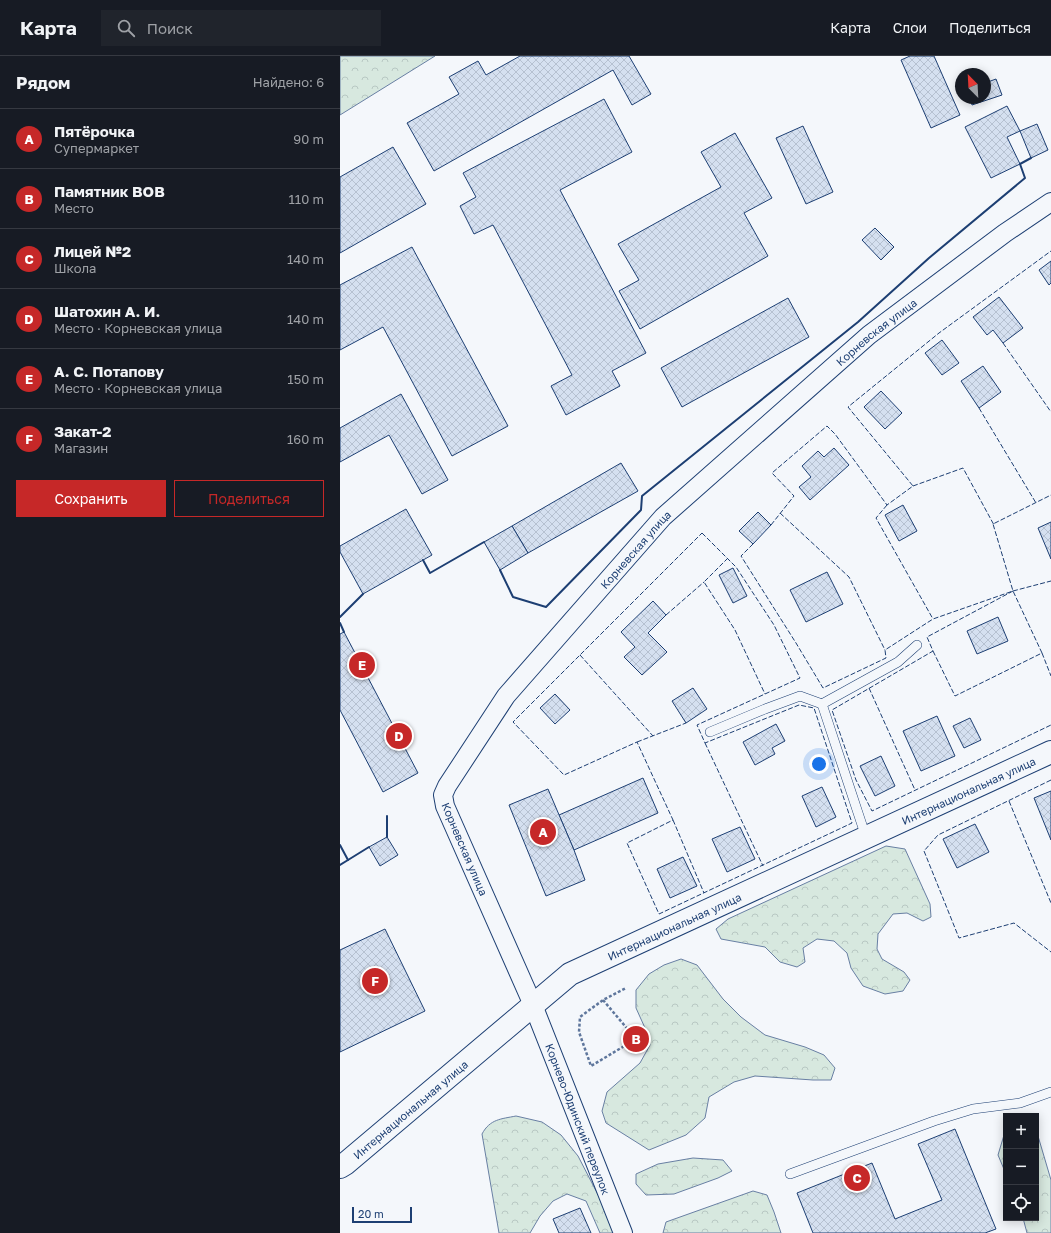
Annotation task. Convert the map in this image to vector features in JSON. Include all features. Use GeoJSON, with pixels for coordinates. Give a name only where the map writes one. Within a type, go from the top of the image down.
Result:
{"type":"FeatureCollection","features":[{"type":"Feature","properties":{"kind":"street","name":"Корневская улица"},"geometry":{"type":"LineString","coordinates":[[533,1005],[445,806],[444,795],[446,786],[506,696],[663,517],[869,335],[1004,233],[1051,202]]}},
{"type":"Feature","properties":{"kind":"street","name":"Интернациональная улица"},"geometry":{"type":"LineString","coordinates":[[340,1167],[570,974],[1051,752]]}},
{"type":"Feature","properties":{"kind":"street","name":"Корнево-Юдинский переулок"},"geometry":{"type":"LineString","coordinates":[[533,1005],[622,1233]]}},
{"type":"Feature","properties":{"kind":"lane"},"geometry":{"type":"LineString","coordinates":[[710,732],[765,708],[800,696],[822,704],[898,662],[917,645]]}},
{"type":"Feature","properties":{"kind":"lane"},"geometry":{"type":"LineString","coordinates":[[822,704],[866,837]]}},
{"type":"Feature","properties":{"kind":"lane"},"geometry":{"type":"LineString","coordinates":[[790,1174],[934,1121],[973,1109],[1020,1103],[1051,1092]]}},
{"type":"Feature","properties":{"kind":"path"},"geometry":{"type":"LineString","coordinates":[[603,1000],[636,1039],[591,1066],[579,1032],[580,1017],[603,1000],[626,988]]}},
{"type":"Feature","properties":{"kind":"green space"},"geometry":{"type":"Polygon","coordinates":[[[340,56],[435,56],[340,115],[340,56]]]}},
{"type":"Feature","properties":{"kind":"green space"},"geometry":{"type":"Polygon","coordinates":[[[886,846],[905,849],[930,904],[931,917],[923,921],[907,913],[893,914],[878,934],[877,949],[882,959],[904,972],[910,980],[903,991],[885,994],[863,986],[851,968],[847,953],[834,941],[817,939],[803,948],[805,962],[797,967],[780,962],[765,947],[721,939],[716,929],[728,919],[886,846]]]}},
{"type":"Feature","properties":{"kind":"green space"},"geometry":{"type":"Polygon","coordinates":[[[681,959],[697,965],[723,999],[741,1017],[765,1035],[805,1047],[824,1055],[835,1068],[831,1080],[755,1076],[734,1082],[709,1097],[705,1118],[686,1135],[649,1150],[606,1123],[602,1111],[607,1092],[640,1063],[650,1045],[645,1028],[636,1008],[636,990],[649,974],[664,965],[681,959]]]}},
{"type":"Feature","properties":{"kind":"green space"},"geometry":{"type":"Polygon","coordinates":[[[516,1116],[542,1122],[561,1135],[578,1156],[608,1214],[614,1233],[600,1233],[586,1201],[567,1194],[553,1201],[540,1216],[530,1233],[499,1233],[482,1134],[489,1125],[496,1120],[516,1116]]]}},
{"type":"Feature","properties":{"kind":"green space"},"geometry":{"type":"Polygon","coordinates":[[[1003,1138],[1003,1167],[998,1155],[1003,1138]]]}},
{"type":"Feature","properties":{"kind":"green space"},"geometry":{"type":"Polygon","coordinates":[[[1039,1139],[1051,1180],[1051,1233],[1027,1233],[1024,1221],[1039,1221],[1039,1139]]]}},
{"type":"Feature","properties":{"kind":"green space"},"geometry":{"type":"Polygon","coordinates":[[[693,1158],[723,1160],[732,1171],[718,1178],[674,1194],[646,1195],[636,1184],[636,1174],[658,1164],[693,1158]]]}},
{"type":"Feature","properties":{"kind":"green space"},"geometry":{"type":"Polygon","coordinates":[[[753,1191],[767,1195],[781,1233],[663,1233],[666,1222],[753,1191]]]}},
{"type":"Feature","properties":{"kind":"building"},"geometry":{"type":"Polygon","coordinates":[[[520,56],[629,56],[651,94],[632,105],[613,70],[434,171],[407,123],[459,94],[449,77],[478,61],[486,75],[520,56]]]}},
{"type":"Feature","properties":{"kind":"building"},"geometry":{"type":"Polygon","coordinates":[[[910,56],[934,56],[960,115],[931,128],[901,60],[910,56]]]}},
{"type":"Feature","properties":{"kind":"building"},"geometry":{"type":"Polygon","coordinates":[[[996,79],[1002,95],[991,99],[991,81],[996,79]]]}},
{"type":"Feature","properties":{"kind":"building"},"geometry":{"type":"Polygon","coordinates":[[[604,99],[632,152],[560,190],[646,353],[612,371],[620,386],[566,415],[551,386],[572,375],[493,225],[474,234],[460,206],[476,197],[463,173],[604,99]]]}},
{"type":"Feature","properties":{"kind":"building"},"geometry":{"type":"Polygon","coordinates":[[[1007,106],[1020,131],[1007,137],[1020,164],[991,178],[965,127],[1007,106]]]}},
{"type":"Feature","properties":{"kind":"building"},"geometry":{"type":"Polygon","coordinates":[[[1037,124],[1048,150],[1031,158],[1020,131],[1037,124]]]}},
{"type":"Feature","properties":{"kind":"building"},"geometry":{"type":"Polygon","coordinates":[[[803,126],[833,192],[806,204],[776,138],[803,126]]]}},
{"type":"Feature","properties":{"kind":"building"},"geometry":{"type":"Polygon","coordinates":[[[735,133],[772,198],[744,213],[768,256],[640,329],[619,291],[639,280],[618,244],[721,187],[701,152],[735,133]]]}},
{"type":"Feature","properties":{"kind":"building"},"geometry":{"type":"Polygon","coordinates":[[[393,147],[426,204],[340,253],[340,177],[393,147]]]}},
{"type":"Feature","properties":{"kind":"building"},"geometry":{"type":"Polygon","coordinates":[[[875,228],[894,247],[881,260],[862,240],[875,228]]]}},
{"type":"Feature","properties":{"kind":"building"},"geometry":{"type":"Polygon","coordinates":[[[412,247],[508,426],[452,456],[383,327],[340,350],[340,285],[412,247]]]}},
{"type":"Feature","properties":{"kind":"building"},"geometry":{"type":"Polygon","coordinates":[[[1051,261],[1051,283],[1049,285],[1039,270],[1051,261]]]}},
{"type":"Feature","properties":{"kind":"building"},"geometry":{"type":"Polygon","coordinates":[[[999,297],[1023,328],[1003,343],[993,330],[987,335],[973,317],[999,297]]]}},
{"type":"Feature","properties":{"kind":"building"},"geometry":{"type":"Polygon","coordinates":[[[788,298],[809,337],[682,407],[661,368],[788,298]]]}},
{"type":"Feature","properties":{"kind":"building"},"geometry":{"type":"Polygon","coordinates":[[[942,340],[959,363],[942,375],[925,353],[942,340]]]}},
{"type":"Feature","properties":{"kind":"building"},"geometry":{"type":"Polygon","coordinates":[[[983,366],[1001,392],[979,408],[961,381],[983,366]]]}},
{"type":"Feature","properties":{"kind":"building"},"geometry":{"type":"Polygon","coordinates":[[[881,391],[902,413],[885,429],[864,407],[881,391]]]}},
{"type":"Feature","properties":{"kind":"building"},"geometry":{"type":"Polygon","coordinates":[[[401,394],[448,480],[422,494],[389,435],[340,462],[340,428],[401,394]]]}},
{"type":"Feature","properties":{"kind":"building"},"geometry":{"type":"Polygon","coordinates":[[[834,448],[849,465],[810,500],[799,487],[811,477],[802,466],[818,451],[824,457],[834,448]]]}},
{"type":"Feature","properties":{"kind":"building"},"geometry":{"type":"Polygon","coordinates":[[[621,463],[638,491],[528,553],[512,526],[621,463]]]}},
{"type":"Feature","properties":{"kind":"building"},"geometry":{"type":"Polygon","coordinates":[[[903,505],[917,531],[899,541],[885,515],[903,505]]]}},
{"type":"Feature","properties":{"kind":"building"},"geometry":{"type":"Polygon","coordinates":[[[406,509],[432,555],[363,594],[340,552],[340,546],[406,509]]]}},
{"type":"Feature","properties":{"kind":"building"},"geometry":{"type":"Polygon","coordinates":[[[758,512],[771,525],[753,544],[739,531],[758,512]]]}},
{"type":"Feature","properties":{"kind":"building"},"geometry":{"type":"Polygon","coordinates":[[[1051,522],[1051,559],[1038,528],[1051,522]]]}},
{"type":"Feature","properties":{"kind":"building"},"geometry":{"type":"Polygon","coordinates":[[[512,526],[528,553],[500,570],[484,542],[512,526]]]}},
{"type":"Feature","properties":{"kind":"building"},"geometry":{"type":"Polygon","coordinates":[[[733,568],[747,596],[733,603],[719,575],[733,568]]]}},
{"type":"Feature","properties":{"kind":"building"},"geometry":{"type":"Polygon","coordinates":[[[827,572],[843,604],[806,622],[790,590],[827,572]]]}},
{"type":"Feature","properties":{"kind":"building"},"geometry":{"type":"Polygon","coordinates":[[[653,601],[666,615],[648,633],[667,652],[642,675],[624,657],[635,647],[621,632],[653,601]]]}},
{"type":"Feature","properties":{"kind":"building"},"geometry":{"type":"Polygon","coordinates":[[[998,617],[1008,641],[977,654],[967,631],[998,617]]]}},
{"type":"Feature","properties":{"kind":"building"},"geometry":{"type":"Polygon","coordinates":[[[344,632],[418,773],[383,792],[340,710],[340,634],[344,632]]]}},
{"type":"Feature","properties":{"kind":"building"},"geometry":{"type":"Polygon","coordinates":[[[693,688],[707,709],[686,723],[672,701],[693,688]]]}},
{"type":"Feature","properties":{"kind":"building"},"geometry":{"type":"Polygon","coordinates":[[[555,694],[570,710],[555,724],[540,708],[555,694]]]}},
{"type":"Feature","properties":{"kind":"building"},"geometry":{"type":"Polygon","coordinates":[[[937,716],[955,756],[921,771],[903,731],[937,716]]]}},
{"type":"Feature","properties":{"kind":"building"},"geometry":{"type":"Polygon","coordinates":[[[970,718],[981,740],[964,748],[953,726],[970,718]]]}},
{"type":"Feature","properties":{"kind":"building"},"geometry":{"type":"Polygon","coordinates":[[[776,724],[785,741],[772,748],[775,754],[755,765],[743,742],[776,724]]]}},
{"type":"Feature","properties":{"kind":"building"},"geometry":{"type":"Polygon","coordinates":[[[881,756],[895,786],[875,796],[860,766],[881,756]]]}},
{"type":"Feature","properties":{"kind":"building"},"geometry":{"type":"Polygon","coordinates":[[[643,778],[658,813],[574,850],[559,815],[643,778]]]}},
{"type":"Feature","properties":{"kind":"building"},"geometry":{"type":"Polygon","coordinates":[[[822,787],[836,817],[816,827],[802,796],[822,787]]]}},
{"type":"Feature","properties":{"kind":"building"},"geometry":{"type":"Polygon","coordinates":[[[548,789],[585,880],[546,896],[509,805],[548,789]]]}},
{"type":"Feature","properties":{"kind":"building"},"geometry":{"type":"Polygon","coordinates":[[[1051,791],[1051,840],[1034,798],[1051,791]]]}},
{"type":"Feature","properties":{"kind":"building"},"geometry":{"type":"Polygon","coordinates":[[[975,824],[989,852],[957,868],[943,839],[975,824]]]}},
{"type":"Feature","properties":{"kind":"building"},"geometry":{"type":"Polygon","coordinates":[[[740,827],[755,859],[727,872],[712,839],[740,827]]]}},
{"type":"Feature","properties":{"kind":"building"},"geometry":{"type":"Polygon","coordinates":[[[387,837],[398,855],[380,866],[369,847],[387,837]]]}},
{"type":"Feature","properties":{"kind":"building"},"geometry":{"type":"Polygon","coordinates":[[[683,857],[697,886],[670,898],[657,869],[683,857]]]}},
{"type":"Feature","properties":{"kind":"building"},"geometry":{"type":"Polygon","coordinates":[[[385,929],[425,1011],[340,1052],[340,950],[385,929]]]}},
{"type":"Feature","properties":{"kind":"building"},"geometry":{"type":"Polygon","coordinates":[[[955,1129],[996,1229],[985,1233],[813,1233],[797,1193],[872,1163],[895,1219],[942,1200],[918,1144],[955,1129]]]}},
{"type":"Feature","properties":{"kind":"building"},"geometry":{"type":"Polygon","coordinates":[[[580,1208],[591,1233],[559,1233],[553,1219],[580,1208]]]}},
{"type":"Feature","properties":{"kind":"fence"},"geometry":{"type":"LineString","coordinates":[[771,525],[794,496],[772,473],[827,426],[835,434],[887,505],[913,486],[848,407],[939,333],[1051,251]]}},
{"type":"Feature","properties":{"kind":"fence"},"geometry":{"type":"LineString","coordinates":[[1003,343],[1051,412]]}},
{"type":"Feature","properties":{"kind":"fence"},"geometry":{"type":"LineString","coordinates":[[979,408],[1036,503]]}},
{"type":"Feature","properties":{"kind":"fence"},"geometry":{"type":"LineString","coordinates":[[913,486],[963,468],[994,525]]}},
{"type":"Feature","properties":{"kind":"fence"},"geometry":{"type":"LineString","coordinates":[[933,651],[955,696],[1042,653],[1013,591],[993,524],[1051,495]]}},
{"type":"Feature","properties":{"kind":"fence"},"geometry":{"type":"LineString","coordinates":[[887,505],[876,518],[933,619]]}},
{"type":"Feature","properties":{"kind":"fence"},"geometry":{"type":"LineString","coordinates":[[780,513],[849,577],[885,650]]}},
{"type":"Feature","properties":{"kind":"fence"},"geometry":{"type":"LineString","coordinates":[[702,533],[736,567],[774,625],[800,678],[697,725],[705,743],[799,705],[814,708],[852,823],[659,914],[627,843],[673,820],[637,742],[564,775],[513,722],[702,533]]}},
{"type":"Feature","properties":{"kind":"fence"},"geometry":{"type":"LineString","coordinates":[[753,544],[741,556],[823,688],[886,658],[885,650],[933,619],[1013,591],[927,637],[933,651],[832,710],[856,780],[872,811],[1051,725]]}},
{"type":"Feature","properties":{"kind":"fence"},"geometry":{"type":"LineString","coordinates":[[728,558],[704,582],[735,630],[765,694]]}},
{"type":"Feature","properties":{"kind":"fence"},"geometry":{"type":"LineString","coordinates":[[1013,591],[1051,581]]}},
{"type":"Feature","properties":{"kind":"fence"},"geometry":{"type":"LineString","coordinates":[[666,615],[704,582]]}},
{"type":"Feature","properties":{"kind":"fence"},"geometry":{"type":"LineString","coordinates":[[1042,653],[1051,676]]}},
{"type":"Feature","properties":{"kind":"fence"},"geometry":{"type":"LineString","coordinates":[[580,655],[653,736]]}},
{"type":"Feature","properties":{"kind":"fence"},"geometry":{"type":"LineString","coordinates":[[869,688],[915,790]]}},
{"type":"Feature","properties":{"kind":"fence"},"geometry":{"type":"LineString","coordinates":[[637,742],[686,723]]}},
{"type":"Feature","properties":{"kind":"fence"},"geometry":{"type":"LineString","coordinates":[[705,743],[763,866]]}},
{"type":"Feature","properties":{"kind":"fence"},"geometry":{"type":"LineString","coordinates":[[1051,780],[938,835],[924,851],[959,938],[1014,923],[1051,952]]}},
{"type":"Feature","properties":{"kind":"fence"},"geometry":{"type":"LineString","coordinates":[[1009,801],[1051,903]]}},
{"type":"Feature","properties":{"kind":"fence"},"geometry":{"type":"LineString","coordinates":[[673,820],[704,893]]}},
{"type":"Feature","properties":{"kind":"wall"},"geometry":{"type":"LineString","coordinates":[[500,570],[513,597],[546,607],[641,510],[642,496],[858,322],[929,258],[1025,178],[1020,164],[1031,158]]}},
{"type":"Feature","properties":{"kind":"wall"},"geometry":{"type":"LineString","coordinates":[[423,560],[430,573],[484,542]]}},
{"type":"Feature","properties":{"kind":"wall"},"geometry":{"type":"LineString","coordinates":[[340,617],[363,594]]}},
{"type":"Feature","properties":{"kind":"wall"},"geometry":{"type":"LineString","coordinates":[[340,623],[344,632]]}},
{"type":"Feature","properties":{"kind":"wall"},"geometry":{"type":"LineString","coordinates":[[387,816],[387,837]]}},
{"type":"Feature","properties":{"kind":"wall"},"geometry":{"type":"LineString","coordinates":[[340,845],[348,860],[340,865]]}},
{"type":"Feature","properties":{"kind":"wall"},"geometry":{"type":"LineString","coordinates":[[348,860],[369,847]]}},
{"type":"Feature","properties":{"kind":"place","name":"А. С. Потапову"},"geometry":{"type":"Point","coordinates":[362,665]}},
{"type":"Feature","properties":{"kind":"place","name":"Шатохин А. И."},"geometry":{"type":"Point","coordinates":[399,736]}},
{"type":"Feature","properties":{"kind":"place","name":"Пятёрочка"},"geometry":{"type":"Point","coordinates":[543,832]}},
{"type":"Feature","properties":{"kind":"place","name":"Закат-2"},"geometry":{"type":"Point","coordinates":[375,981]}},
{"type":"Feature","properties":{"kind":"place","name":"Памятник ВОВ"},"geometry":{"type":"Point","coordinates":[636,1039]}},
{"type":"Feature","properties":{"kind":"place","name":"Лицей №2"},"geometry":{"type":"Point","coordinates":[857,1178]}}]}
